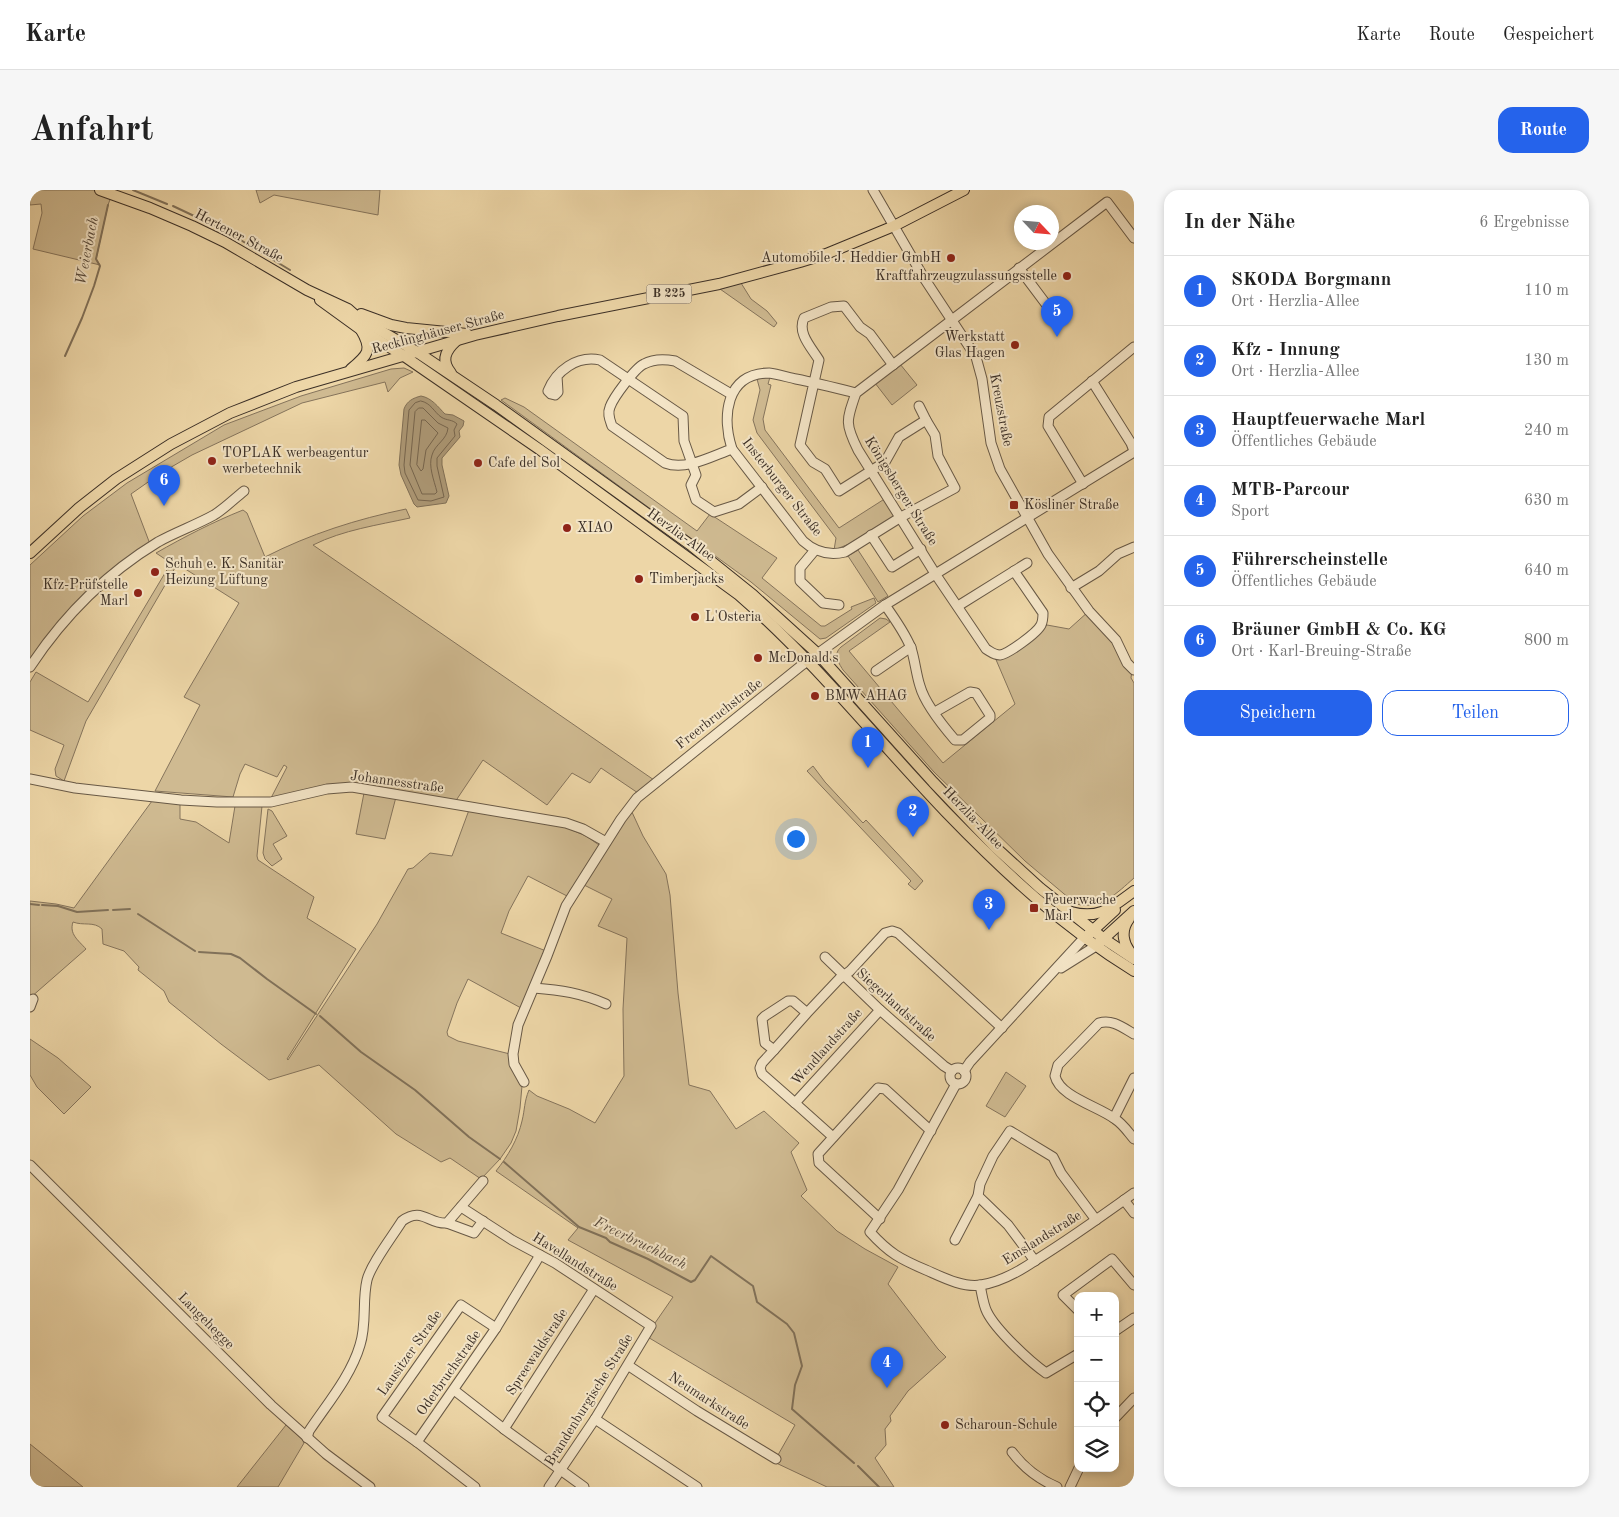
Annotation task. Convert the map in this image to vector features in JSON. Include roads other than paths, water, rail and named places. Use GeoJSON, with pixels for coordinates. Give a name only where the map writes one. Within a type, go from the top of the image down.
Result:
{"type":"FeatureCollection","features":[{"type":"Feature","properties":{"kind":"main road","name":"Hertener Straße"},"geometry":{"type":"LineString","coordinates":[[100,190],[150,208],[200,230],[247,254],[307,290],[348,309],[357,317],[417,352]]}},
{"type":"Feature","properties":{"kind":"main road","name":"B 225"},"geometry":{"type":"LineString","coordinates":[[894,226],[964,190]]}},
{"type":"Feature","properties":{"kind":"main road","name":"Recklinghäuser Straße"},"geometry":{"type":"LineString","coordinates":[[30,553],[79,508],[116,479],[172,444],[230,413],[296,387],[475,335],[558,316],[719,284],[826,254],[894,226]]}},
{"type":"Feature","properties":{"kind":"main road","name":"Hertener Straße"},"geometry":{"type":"LineString","coordinates":[[307,290],[333,311],[404,356]]}},
{"type":"Feature","properties":{"kind":"main road"},"geometry":{"type":"LineString","coordinates":[[348,309],[391,325],[475,335]]}},
{"type":"Feature","properties":{"kind":"main road"},"geometry":{"type":"LineString","coordinates":[[349,371],[366,356],[368,349],[368,341],[360,329]]}},
{"type":"Feature","properties":{"kind":"main road"},"geometry":{"type":"LineString","coordinates":[[455,378],[445,365],[445,356],[448,349],[458,340]]}},
{"type":"Feature","properties":{"kind":"main road","name":"Herzlia-Allee"},"geometry":{"type":"LineString","coordinates":[[417,352],[496,406],[699,552],[753,594],[818,654],[980,831],[1040,888],[1093,930],[1100,943],[1134,972]]}},
{"type":"Feature","properties":{"kind":"main road","name":"Herzlia-Allee"},"geometry":{"type":"LineString","coordinates":[[404,356],[539,450],[716,578],[770,621],[946,811],[1042,904],[1084,938],[1134,958]]}},
{"type":"Feature","properties":{"kind":"main road"},"geometry":{"type":"LineString","coordinates":[[1068,911],[1082,915],[1100,913],[1134,892]]}},
{"type":"Feature","properties":{"kind":"main road"},"geometry":{"type":"LineString","coordinates":[[1084,938],[1134,892]]}},
{"type":"Feature","properties":{"kind":"main road"},"geometry":{"type":"LineString","coordinates":[[1100,943],[1134,911]]}},
{"type":"Feature","properties":{"kind":"main road"},"geometry":{"type":"LineString","coordinates":[[1134,911],[1123,930],[1128,950],[1134,958]]}},
{"type":"Feature","properties":{"kind":"street","name":"Kreuzstraße"},"geometry":{"type":"LineString","coordinates":[[873,190],[924,278],[976,358],[982,379],[991,443],[1000,469],[1026,518],[1071,588],[1116,640],[1127,663],[1134,670]]}},
{"type":"Feature","properties":{"kind":"street"},"geometry":{"type":"LineString","coordinates":[[732,450],[680,467],[665,463],[612,426],[608,417],[610,406],[636,370],[644,364],[664,359],[675,361],[731,394],[739,385],[754,376],[770,373],[856,393],[1107,202],[1134,238]]}},
{"type":"Feature","properties":{"kind":"street"},"geometry":{"type":"LineString","coordinates":[[1019,268],[1055,316]]}},
{"type":"Feature","properties":{"kind":"street"},"geometry":{"type":"LineString","coordinates":[[893,365],[870,334],[860,327],[844,306],[831,306],[804,318],[801,324],[802,333],[819,360],[800,445],[813,462],[825,469],[838,491],[885,462],[899,437],[926,420],[919,406]]}},
{"type":"Feature","properties":{"kind":"street"},"geometry":{"type":"LineString","coordinates":[[1092,381],[1131,443],[1134,451],[1083,484],[1048,426],[1050,417],[1092,381],[1134,347]]}},
{"type":"Feature","properties":{"kind":"street"},"geometry":{"type":"LineString","coordinates":[[557,376],[568,365],[592,358],[600,360],[682,416],[684,441],[696,475],[691,485],[696,500],[714,512],[739,504],[762,487]]}},
{"type":"Feature","properties":{"kind":"street","name":"Königsberger Straße"},"geometry":{"type":"LineString","coordinates":[[856,393],[849,413],[848,430],[858,450],[936,575],[986,649],[994,655],[1002,655],[1018,645],[1040,628],[1043,622],[1043,614],[1014,571]]}},
{"type":"Feature","properties":{"kind":"street","name":"Insterburger Straße"},"geometry":{"type":"LineString","coordinates":[[731,394],[727,425],[732,450],[803,540],[815,550],[830,553],[845,552],[901,517],[955,488],[938,456],[935,435],[926,420]]}},
{"type":"Feature","properties":{"kind":"street","name":"Freerbruchstraße"},"geometry":{"type":"LineString","coordinates":[[524,1082],[514,1064],[513,1054],[518,1025],[566,906],[606,842],[637,798],[666,772],[808,661],[885,605],[1083,484]]}},
{"type":"Feature","properties":{"kind":"street"},"geometry":{"type":"LineString","coordinates":[[30,667],[70,614],[112,575],[158,543],[214,515],[244,491]]}},
{"type":"Feature","properties":{"kind":"street"},"geometry":{"type":"LineString","coordinates":[[871,535],[892,567],[921,549]]}},
{"type":"Feature","properties":{"kind":"street"},"geometry":{"type":"LineString","coordinates":[[1071,588],[1099,571],[1118,554],[1134,547]]}},
{"type":"Feature","properties":{"kind":"street","name":"Insterburger Straße"},"geometry":{"type":"LineString","coordinates":[[815,550],[800,568],[800,581],[823,603],[839,605]]}},
{"type":"Feature","properties":{"kind":"street"},"geometry":{"type":"LineString","coordinates":[[958,606],[1027,563]]}},
{"type":"Feature","properties":{"kind":"street"},"geometry":{"type":"LineString","coordinates":[[885,605],[905,634],[911,647],[920,686],[939,721],[955,740],[963,740],[990,718],[976,693],[973,692],[935,712]]}},
{"type":"Feature","properties":{"kind":"street"},"geometry":{"type":"LineString","coordinates":[[876,671],[911,647]]}},
{"type":"Feature","properties":{"kind":"street","name":"Johannesstraße"},"geometry":{"type":"LineString","coordinates":[[30,779],[75,788],[181,800],[217,802],[271,802],[327,789],[352,787],[566,823],[583,829],[606,842]]}},
{"type":"Feature","properties":{"kind":"street","name":"Wendlandstraße"},"geometry":{"type":"LineString","coordinates":[[833,1137],[762,1074],[760,1068],[762,1063],[807,1013],[885,933],[892,931],[898,933],[1002,1028]]}},
{"type":"Feature","properties":{"kind":"street"},"geometry":{"type":"LineString","coordinates":[[964,1071],[970,1062],[1084,938]]}},
{"type":"Feature","properties":{"kind":"street"},"geometry":{"type":"LineString","coordinates":[[1050,976],[1100,943]]}},
{"type":"Feature","properties":{"kind":"street","name":"Siegerlandstraße"},"geometry":{"type":"LineString","coordinates":[[824,957],[880,1010],[944,1066],[952,1070]]}},
{"type":"Feature","properties":{"kind":"street"},"geometry":{"type":"LineString","coordinates":[[534,988],[564,990],[590,997],[606,1004]]}},
{"type":"Feature","properties":{"kind":"street"},"geometry":{"type":"LineString","coordinates":[[774,1050],[765,1043],[762,1019],[788,1001],[793,1001],[807,1013]]}},
{"type":"Feature","properties":{"kind":"street","name":"Wendlandstraße"},"geometry":{"type":"LineString","coordinates":[[795,1103],[880,1010]]}},
{"type":"Feature","properties":{"kind":"street"},"geometry":{"type":"LineString","coordinates":[[1134,1034],[1113,1022],[1099,1023],[1058,1065],[1055,1071],[1056,1083],[1060,1087],[1114,1118],[1123,1125],[1134,1139]]}},
{"type":"Feature","properties":{"kind":"street"},"geometry":{"type":"LineString","coordinates":[[956,1068],[964,1071],[966,1077],[964,1081],[960,1084],[952,1082],[950,1077],[952,1070],[956,1068]]}},
{"type":"Feature","properties":{"kind":"street"},"geometry":{"type":"LineString","coordinates":[[1114,1118],[1134,1078]]}},
{"type":"Feature","properties":{"kind":"street"},"geometry":{"type":"LineString","coordinates":[[931,1131],[885,1089],[878,1088],[818,1154],[819,1162],[880,1219],[931,1131],[956,1084]]}},
{"type":"Feature","properties":{"kind":"street"},"geometry":{"type":"LineString","coordinates":[[955,1240],[978,1196],[980,1184],[994,1156],[1010,1131],[1053,1157],[1061,1173],[1096,1220]]}},
{"type":"Feature","properties":{"kind":"street","name":"Langehegge"},"geometry":{"type":"LineString","coordinates":[[30,1165],[271,1405],[307,1438],[370,1487]]}},
{"type":"Feature","properties":{"kind":"street"},"geometry":{"type":"LineString","coordinates":[[447,1223],[483,1180]]}},
{"type":"Feature","properties":{"kind":"street","name":"Emslandstraße"},"geometry":{"type":"LineString","coordinates":[[880,1219],[870,1232],[889,1251],[902,1260],[948,1279],[980,1286],[1004,1278],[1065,1243],[1134,1193]]}},
{"type":"Feature","properties":{"kind":"street"},"geometry":{"type":"LineString","coordinates":[[978,1196],[1008,1225],[1035,1261]]}},
{"type":"Feature","properties":{"kind":"street"},"geometry":{"type":"LineString","coordinates":[[1124,1200],[1134,1214]]}},
{"type":"Feature","properties":{"kind":"street","name":"Havellandstraße"},"geometry":{"type":"LineString","coordinates":[[461,1207],[512,1240],[555,1263],[651,1326]]}},
{"type":"Feature","properties":{"kind":"street"},"geometry":{"type":"LineString","coordinates":[[307,1438],[310,1430],[354,1360],[364,1324],[365,1294],[369,1273],[402,1221],[410,1215],[419,1214],[474,1233],[483,1222]]}},
{"type":"Feature","properties":{"kind":"street","name":"Oderbruchstraße"},"geometry":{"type":"LineString","coordinates":[[417,1442],[496,1328],[540,1255]]}},
{"type":"Feature","properties":{"kind":"street"},"geometry":{"type":"LineString","coordinates":[[1074,1306],[1063,1295],[1112,1259],[1134,1285]]}},
{"type":"Feature","properties":{"kind":"street"},"geometry":{"type":"LineString","coordinates":[[980,1286],[986,1310],[991,1319],[1016,1346],[1046,1373],[1074,1356]]}},
{"type":"Feature","properties":{"kind":"street","name":"Spreewaldstraße"},"geometry":{"type":"LineString","coordinates":[[504,1430],[594,1289]]}},
{"type":"Feature","properties":{"kind":"street","name":"Lausitzer Straße"},"geometry":{"type":"LineString","coordinates":[[417,1442],[382,1417],[461,1305],[496,1328]]}},
{"type":"Feature","properties":{"kind":"street"},"geometry":{"type":"LineString","coordinates":[[1119,1328],[1134,1318]]}},
{"type":"Feature","properties":{"kind":"street","name":"Brandenburgische Straße"},"geometry":{"type":"LineString","coordinates":[[548,1487],[629,1366],[651,1326]]}},
{"type":"Feature","properties":{"kind":"street","name":"Neumarkstraße"},"geometry":{"type":"LineString","coordinates":[[629,1366],[697,1411],[776,1459]]}},
{"type":"Feature","properties":{"kind":"street"},"geometry":{"type":"LineString","coordinates":[[454,1390],[504,1430],[584,1487]]}},
{"type":"Feature","properties":{"kind":"street"},"geometry":{"type":"LineString","coordinates":[[1119,1414],[1134,1398]]}},
{"type":"Feature","properties":{"kind":"street"},"geometry":{"type":"LineString","coordinates":[[595,1419],[698,1487]]}},
{"type":"Feature","properties":{"kind":"street"},"geometry":{"type":"LineString","coordinates":[[417,1442],[475,1487]]}},
{"type":"Feature","properties":{"kind":"street"},"geometry":{"type":"LineString","coordinates":[[1012,1452],[1032,1474],[1046,1483],[1057,1487]]}},
{"type":"Feature","properties":{"kind":"street"},"geometry":{"type":"LineString","coordinates":[[1070,1487],[1077,1472]]}},
{"type":"Feature","properties":{"kind":"water"},"geometry":{"type":"Polygon","coordinates":[[[421,396],[432,401],[445,414],[453,415],[464,421],[459,431],[460,437],[442,458],[449,496],[446,503],[417,507],[401,475],[399,465],[404,409],[411,400],[421,396]]]}},
{"type":"Feature","properties":{"kind":"waterway"},"geometry":{"type":"LineString","coordinates":[[133,190],[167,204]]}},
{"type":"Feature","properties":{"kind":"waterway","name":"Weierbach"},"geometry":{"type":"LineString","coordinates":[[65,356],[82,318],[100,266],[96,259],[108,205]]}},
{"type":"Feature","properties":{"kind":"waterway"},"geometry":{"type":"LineString","coordinates":[[173,206],[228,232]]}},
{"type":"Feature","properties":{"kind":"waterway"},"geometry":{"type":"LineString","coordinates":[[234,236],[290,270]]}},
{"type":"Feature","properties":{"kind":"waterway","name":"Freerbruchbach"},"geometry":{"type":"LineString","coordinates":[[30,904],[39,905]]}},
{"type":"Feature","properties":{"kind":"waterway","name":"Freerbruchbach"},"geometry":{"type":"LineString","coordinates":[[42,905],[58,906],[77,912],[108,910]]}},
{"type":"Feature","properties":{"kind":"waterway","name":"Freerbruchbach"},"geometry":{"type":"LineString","coordinates":[[113,910],[130,909]]}},
{"type":"Feature","properties":{"kind":"waterway","name":"Freerbruchbach"},"geometry":{"type":"LineString","coordinates":[[138,914],[195,951]]}},
{"type":"Feature","properties":{"kind":"waterway","name":"Freerbruchbach"},"geometry":{"type":"LineString","coordinates":[[199,952],[231,954],[240,958],[316,1014]]}},
{"type":"Feature","properties":{"kind":"waterway","name":"Freerbruchbach"},"geometry":{"type":"LineString","coordinates":[[320,1016],[361,1052],[415,1090],[469,1137],[500,1159]]}},
{"type":"Feature","properties":{"kind":"waterway","name":"Freerbruchbach"},"geometry":{"type":"LineString","coordinates":[[504,1162],[579,1227],[606,1238],[610,1242],[648,1259],[691,1282],[695,1280],[711,1256],[753,1286],[757,1302],[787,1324],[794,1333],[802,1366],[795,1385],[792,1409],[854,1463]]}},
{"type":"Feature","properties":{"kind":"waterway","name":"Freerbruchbach"},"geometry":{"type":"LineString","coordinates":[[858,1466],[879,1487]]}},
{"type":"Feature","properties":{"kind":"place","name":"Automobile J. Heddier GmbH"},"geometry":{"type":"Point","coordinates":[951,258]}},
{"type":"Feature","properties":{"kind":"place","name":"Kraftfahrzeugzulassungsstelle"},"geometry":{"type":"Point","coordinates":[1067,276]}},
{"type":"Feature","properties":{"kind":"place","name":"Führerscheinstelle"},"geometry":{"type":"Point","coordinates":[1057,337]}},
{"type":"Feature","properties":{"kind":"place","name":"Werkstatt Glas Hagen"},"geometry":{"type":"Point","coordinates":[1015,345]}},
{"type":"Feature","properties":{"kind":"place","name":"TOPLAK werbeagentur werbetechnik"},"geometry":{"type":"Point","coordinates":[212,461]}},
{"type":"Feature","properties":{"kind":"place","name":"Cafe del Sol"},"geometry":{"type":"Point","coordinates":[478,463]}},
{"type":"Feature","properties":{"kind":"place","name":"Kösliner Straße"},"geometry":{"type":"Point","coordinates":[1014,505]}},
{"type":"Feature","properties":{"kind":"place","name":"Bräuner GmbH & Co. KG"},"geometry":{"type":"Point","coordinates":[164,506]}},
{"type":"Feature","properties":{"kind":"place","name":"XIAO"},"geometry":{"type":"Point","coordinates":[567,528]}},
{"type":"Feature","properties":{"kind":"place","name":"Schuh e. K. Sanitär Heizung Lüftung"},"geometry":{"type":"Point","coordinates":[155,572]}},
{"type":"Feature","properties":{"kind":"place","name":"Timberjacks"},"geometry":{"type":"Point","coordinates":[639,579]}},
{"type":"Feature","properties":{"kind":"place","name":"Kfz-Prüfstelle Marl"},"geometry":{"type":"Point","coordinates":[138,593]}},
{"type":"Feature","properties":{"kind":"place","name":"L'Osteria"},"geometry":{"type":"Point","coordinates":[695,617]}},
{"type":"Feature","properties":{"kind":"place","name":"McDonald's"},"geometry":{"type":"Point","coordinates":[758,658]}},
{"type":"Feature","properties":{"kind":"place","name":"BMW AHAG"},"geometry":{"type":"Point","coordinates":[815,696]}},
{"type":"Feature","properties":{"kind":"place","name":"SKODA Borgmann"},"geometry":{"type":"Point","coordinates":[868,768]}},
{"type":"Feature","properties":{"kind":"place","name":"Kfz - Innung"},"geometry":{"type":"Point","coordinates":[913,837]}},
{"type":"Feature","properties":{"kind":"place","name":"Feuerwache Marl"},"geometry":{"type":"Point","coordinates":[1034,908]}},
{"type":"Feature","properties":{"kind":"place","name":"Hauptfeuerwache Marl"},"geometry":{"type":"Point","coordinates":[989,930]}},
{"type":"Feature","properties":{"kind":"place","name":"MTB-Parcour"},"geometry":{"type":"Point","coordinates":[887,1388]}},
{"type":"Feature","properties":{"kind":"place","name":"Scharoun-Schule"},"geometry":{"type":"Point","coordinates":[945,1425]}}]}
